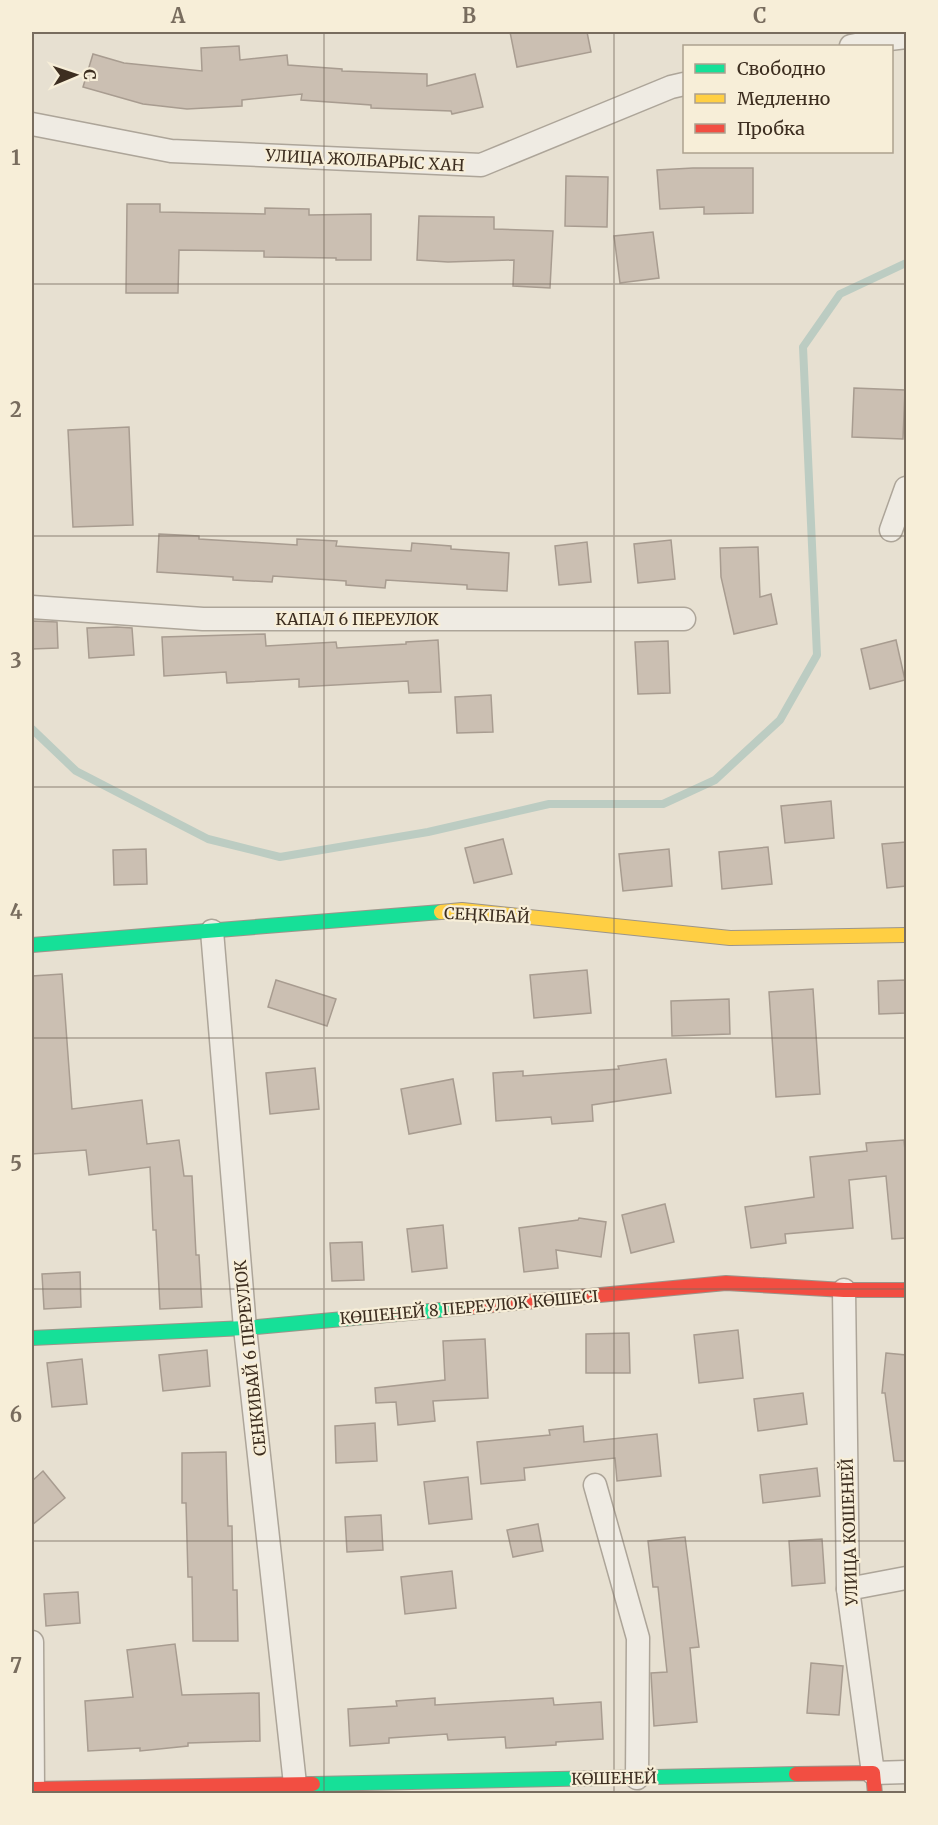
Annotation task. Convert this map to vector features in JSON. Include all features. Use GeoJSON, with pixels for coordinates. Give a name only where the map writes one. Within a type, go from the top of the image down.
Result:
{"type":"FeatureCollection","features":[{"type":"Feature","properties":{"kind":"street"},"geometry":{"type":"LineString","coordinates":[[856,45],[906,37]]}},
{"type":"Feature","properties":{"kind":"street","name":"УЛИЦА ЖОЛБАРЫС ХАН"},"geometry":{"type":"LineString","coordinates":[[32,124],[171,151],[481,165],[671,87],[683,84]]}},
{"type":"Feature","properties":{"kind":"street"},"geometry":{"type":"LineString","coordinates":[[891,530],[906,488]]}},
{"type":"Feature","properties":{"kind":"street","name":"КАПАЛ 6 ПЕРЕУЛОК"},"geometry":{"type":"LineString","coordinates":[[32,607],[203,619],[684,619]]}},
{"type":"Feature","properties":{"kind":"street","name":"СЕҢКІБАЙ"},"geometry":{"type":"LineString","coordinates":[[32,945],[462,910],[730,938],[906,935]]}},
{"type":"Feature","properties":{"kind":"street","name":"СЕНКИБАЙ 6 ПЕРЕУЛОК"},"geometry":{"type":"LineString","coordinates":[[212,931],[245,1328],[295,1784]]}},
{"type":"Feature","properties":{"kind":"street","name":"КӨШЕНЕЙ 8 ПЕРЕУЛОК КӨШЕСІ"},"geometry":{"type":"LineString","coordinates":[[32,1338],[245,1328],[726,1283],[844,1290],[906,1290]]}},
{"type":"Feature","properties":{"kind":"street","name":"УЛИЦА КОШЕНЕЙ"},"geometry":{"type":"LineString","coordinates":[[844,1290],[848,1589],[874,1783]]}},
{"type":"Feature","properties":{"kind":"street"},"geometry":{"type":"LineString","coordinates":[[595,1485],[638,1638],[637,1778]]}},
{"type":"Feature","properties":{"kind":"street"},"geometry":{"type":"LineString","coordinates":[[848,1589],[906,1578]]}},
{"type":"Feature","properties":{"kind":"street"},"geometry":{"type":"LineString","coordinates":[[32,1642],[32,1789]]}},
{"type":"Feature","properties":{"kind":"street"},"geometry":{"type":"LineString","coordinates":[[874,1783],[906,1772]]}},
{"type":"Feature","properties":{"kind":"street","name":"КӨШЕНЕЙ"},"geometry":{"type":"LineString","coordinates":[[32,1789],[637,1778],[874,1783]]}},
{"type":"Feature","properties":{"kind":"building"},"geometry":{"type":"Polygon","coordinates":[[[510,32],[587,32],[591,52],[517,67],[510,32]]]}},
{"type":"Feature","properties":{"kind":"building"},"geometry":{"type":"Polygon","coordinates":[[[239,46],[240,60],[287,55],[288,65],[342,69],[342,71],[427,74],[427,86],[475,74],[483,107],[452,114],[451,111],[371,108],[371,105],[301,100],[302,94],[242,100],[242,106],[187,109],[143,104],[83,87],[93,54],[124,63],[202,71],[201,48],[239,46]]]}},
{"type":"Feature","properties":{"kind":"building"},"geometry":{"type":"Polygon","coordinates":[[[753,168],[753,213],[704,214],[704,207],[660,209],[657,170],[753,168]]]}},
{"type":"Feature","properties":{"kind":"building"},"geometry":{"type":"Polygon","coordinates":[[[566,176],[608,177],[607,227],[565,226],[566,176]]]}},
{"type":"Feature","properties":{"kind":"building"},"geometry":{"type":"Polygon","coordinates":[[[127,204],[160,204],[160,212],[265,214],[265,208],[309,209],[309,215],[371,214],[371,260],[264,257],[264,251],[179,250],[178,293],[126,293],[127,204]]]}},
{"type":"Feature","properties":{"kind":"building"},"geometry":{"type":"Polygon","coordinates":[[[419,216],[494,217],[494,229],[553,231],[550,288],[513,286],[514,260],[448,262],[417,260],[419,216]]]}},
{"type":"Feature","properties":{"kind":"building"},"geometry":{"type":"Polygon","coordinates":[[[653,232],[659,278],[620,283],[614,236],[653,232]]]}},
{"type":"Feature","properties":{"kind":"building"},"geometry":{"type":"Polygon","coordinates":[[[854,388],[905,390],[903,439],[852,437],[854,388]]]}},
{"type":"Feature","properties":{"kind":"building"},"geometry":{"type":"Polygon","coordinates":[[[129,427],[133,525],[73,527],[68,430],[129,427]]]}},
{"type":"Feature","properties":{"kind":"building"},"geometry":{"type":"Polygon","coordinates":[[[159,534],[199,536],[199,539],[297,545],[297,539],[337,541],[336,546],[411,551],[412,543],[451,546],[451,549],[509,553],[507,591],[467,589],[467,585],[386,580],[385,588],[346,585],[346,581],[273,576],[272,582],[157,572],[159,534]]]}},
{"type":"Feature","properties":{"kind":"building"},"geometry":{"type":"Polygon","coordinates":[[[671,540],[675,579],[638,583],[634,544],[671,540]]]}},
{"type":"Feature","properties":{"kind":"building"},"geometry":{"type":"Polygon","coordinates":[[[587,542],[591,582],[559,585],[555,546],[587,542]]]}},
{"type":"Feature","properties":{"kind":"building"},"geometry":{"type":"Polygon","coordinates":[[[758,547],[760,597],[771,594],[777,624],[734,634],[721,577],[720,548],[758,547]]]}},
{"type":"Feature","properties":{"kind":"building"},"geometry":{"type":"Polygon","coordinates":[[[32,621],[57,622],[58,648],[32,649],[32,621]]]}},
{"type":"Feature","properties":{"kind":"building"},"geometry":{"type":"Polygon","coordinates":[[[87,628],[132,628],[134,655],[89,658],[87,628]]]}},
{"type":"Feature","properties":{"kind":"building"},"geometry":{"type":"Polygon","coordinates":[[[265,634],[266,646],[336,642],[337,648],[438,640],[441,692],[409,693],[408,681],[299,687],[299,679],[227,683],[226,672],[164,676],[162,637],[265,634]]]}},
{"type":"Feature","properties":{"kind":"building"},"geometry":{"type":"Polygon","coordinates":[[[896,640],[905,680],[870,689],[861,649],[896,640]]]}},
{"type":"Feature","properties":{"kind":"building"},"geometry":{"type":"Polygon","coordinates":[[[668,641],[670,693],[638,694],[635,642],[668,641]]]}},
{"type":"Feature","properties":{"kind":"building"},"geometry":{"type":"Polygon","coordinates":[[[491,695],[493,732],[457,733],[455,697],[491,695]]]}},
{"type":"Feature","properties":{"kind":"building"},"geometry":{"type":"Polygon","coordinates":[[[831,801],[834,838],[785,843],[781,806],[831,801]]]}},
{"type":"Feature","properties":{"kind":"building"},"geometry":{"type":"Polygon","coordinates":[[[503,839],[512,874],[474,883],[465,848],[503,839]]]}},
{"type":"Feature","properties":{"kind":"building"},"geometry":{"type":"Polygon","coordinates":[[[906,842],[906,886],[887,888],[882,844],[906,842]]]}},
{"type":"Feature","properties":{"kind":"building"},"geometry":{"type":"Polygon","coordinates":[[[768,847],[772,884],[722,889],[719,852],[768,847]]]}},
{"type":"Feature","properties":{"kind":"building"},"geometry":{"type":"Polygon","coordinates":[[[146,849],[147,884],[114,885],[113,850],[146,849]]]}},
{"type":"Feature","properties":{"kind":"building"},"geometry":{"type":"Polygon","coordinates":[[[669,849],[672,886],[623,891],[619,854],[669,849]]]}},
{"type":"Feature","properties":{"kind":"building"},"geometry":{"type":"Polygon","coordinates":[[[587,970],[591,1013],[534,1018],[530,975],[587,970]]]}},
{"type":"Feature","properties":{"kind":"building"},"geometry":{"type":"Polygon","coordinates":[[[62,974],[72,1109],[142,1100],[147,1144],[179,1140],[184,1176],[192,1176],[196,1255],[199,1255],[202,1307],[160,1309],[150,1167],[89,1175],[86,1150],[32,1154],[32,976],[62,974]]]}},
{"type":"Feature","properties":{"kind":"building"},"geometry":{"type":"Polygon","coordinates":[[[276,980],[336,999],[327,1026],[268,1007],[276,980]]]}},
{"type":"Feature","properties":{"kind":"building"},"geometry":{"type":"Polygon","coordinates":[[[906,980],[906,1013],[879,1014],[878,981],[906,980]]]}},
{"type":"Feature","properties":{"kind":"building"},"geometry":{"type":"Polygon","coordinates":[[[813,989],[820,1094],[776,1097],[769,992],[813,989]]]}},
{"type":"Feature","properties":{"kind":"building"},"geometry":{"type":"Polygon","coordinates":[[[729,999],[730,1034],[672,1036],[671,1001],[729,999]]]}},
{"type":"Feature","properties":{"kind":"building"},"geometry":{"type":"Polygon","coordinates":[[[666,1059],[671,1093],[592,1105],[593,1121],[552,1124],[551,1117],[496,1121],[493,1073],[523,1071],[523,1076],[619,1069],[618,1066],[666,1059]]]}},
{"type":"Feature","properties":{"kind":"building"},"geometry":{"type":"Polygon","coordinates":[[[315,1068],[319,1109],[270,1114],[266,1073],[315,1068]]]}},
{"type":"Feature","properties":{"kind":"building"},"geometry":{"type":"Polygon","coordinates":[[[453,1079],[461,1124],[409,1134],[401,1089],[453,1079]]]}},
{"type":"Feature","properties":{"kind":"building"},"geometry":{"type":"Polygon","coordinates":[[[904,1140],[906,1238],[892,1239],[886,1176],[849,1180],[853,1228],[785,1234],[786,1243],[751,1248],[745,1207],[814,1197],[810,1157],[867,1151],[866,1143],[904,1140]]]}},
{"type":"Feature","properties":{"kind":"building"},"geometry":{"type":"Polygon","coordinates":[[[665,1204],[674,1242],[631,1253],[622,1215],[665,1204]]]}},
{"type":"Feature","properties":{"kind":"building"},"geometry":{"type":"Polygon","coordinates":[[[579,1218],[606,1222],[601,1257],[556,1250],[558,1268],[524,1272],[519,1228],[578,1220],[579,1218]]]}},
{"type":"Feature","properties":{"kind":"building"},"geometry":{"type":"Polygon","coordinates":[[[443,1225],[447,1268],[412,1272],[407,1229],[443,1225]]]}},
{"type":"Feature","properties":{"kind":"building"},"geometry":{"type":"Polygon","coordinates":[[[362,1242],[364,1280],[332,1281],[330,1243],[362,1242]]]}},
{"type":"Feature","properties":{"kind":"building"},"geometry":{"type":"Polygon","coordinates":[[[80,1272],[81,1307],[44,1309],[42,1274],[80,1272]]]}},
{"type":"Feature","properties":{"kind":"building"},"geometry":{"type":"Polygon","coordinates":[[[738,1330],[743,1378],[699,1383],[694,1335],[738,1330]]]}},
{"type":"Feature","properties":{"kind":"building"},"geometry":{"type":"Polygon","coordinates":[[[629,1333],[630,1373],[586,1373],[586,1334],[629,1333]]]}},
{"type":"Feature","properties":{"kind":"building"},"geometry":{"type":"Polygon","coordinates":[[[485,1339],[488,1398],[433,1401],[435,1421],[398,1425],[396,1402],[376,1403],[375,1388],[445,1380],[443,1341],[485,1339]]]}},
{"type":"Feature","properties":{"kind":"building"},"geometry":{"type":"Polygon","coordinates":[[[207,1350],[210,1386],[163,1391],[159,1355],[207,1350]]]}},
{"type":"Feature","properties":{"kind":"building"},"geometry":{"type":"Polygon","coordinates":[[[886,1353],[906,1355],[906,1461],[894,1461],[885,1393],[882,1393],[886,1353]]]}},
{"type":"Feature","properties":{"kind":"building"},"geometry":{"type":"Polygon","coordinates":[[[82,1359],[87,1404],[52,1407],[47,1363],[82,1359]]]}},
{"type":"Feature","properties":{"kind":"building"},"geometry":{"type":"Polygon","coordinates":[[[803,1393],[807,1424],[758,1431],[754,1399],[803,1393]]]}},
{"type":"Feature","properties":{"kind":"building"},"geometry":{"type":"Polygon","coordinates":[[[375,1423],[377,1461],[336,1463],[335,1426],[375,1423]]]}},
{"type":"Feature","properties":{"kind":"building"},"geometry":{"type":"Polygon","coordinates":[[[583,1426],[584,1442],[657,1434],[661,1476],[617,1481],[615,1458],[524,1468],[525,1480],[481,1484],[477,1442],[550,1435],[549,1430],[583,1426]]]}},
{"type":"Feature","properties":{"kind":"building"},"geometry":{"type":"Polygon","coordinates":[[[226,1452],[228,1526],[232,1526],[233,1590],[237,1590],[238,1641],[193,1641],[192,1577],[188,1577],[186,1503],[182,1503],[182,1453],[226,1452]]]}},
{"type":"Feature","properties":{"kind":"building"},"geometry":{"type":"Polygon","coordinates":[[[817,1468],[820,1496],[763,1503],[760,1475],[817,1468]]]}},
{"type":"Feature","properties":{"kind":"building"},"geometry":{"type":"Polygon","coordinates":[[[43,1471],[65,1498],[32,1525],[32,1481],[43,1471]]]}},
{"type":"Feature","properties":{"kind":"building"},"geometry":{"type":"Polygon","coordinates":[[[468,1477],[472,1519],[429,1524],[424,1482],[468,1477]]]}},
{"type":"Feature","properties":{"kind":"building"},"geometry":{"type":"Polygon","coordinates":[[[381,1515],[383,1550],[347,1552],[345,1517],[381,1515]]]}},
{"type":"Feature","properties":{"kind":"building"},"geometry":{"type":"Polygon","coordinates":[[[538,1524],[543,1551],[513,1557],[507,1530],[538,1524]]]}},
{"type":"Feature","properties":{"kind":"building"},"geometry":{"type":"Polygon","coordinates":[[[685,1537],[699,1647],[690,1648],[697,1722],[654,1726],[651,1673],[667,1672],[658,1587],[653,1587],[648,1541],[685,1537]]]}},
{"type":"Feature","properties":{"kind":"building"},"geometry":{"type":"Polygon","coordinates":[[[822,1539],[825,1583],[792,1586],[789,1541],[822,1539]]]}},
{"type":"Feature","properties":{"kind":"building"},"geometry":{"type":"Polygon","coordinates":[[[452,1571],[456,1608],[405,1614],[401,1577],[452,1571]]]}},
{"type":"Feature","properties":{"kind":"building"},"geometry":{"type":"Polygon","coordinates":[[[78,1592],[80,1623],[46,1626],[44,1594],[78,1592]]]}},
{"type":"Feature","properties":{"kind":"building"},"geometry":{"type":"Polygon","coordinates":[[[175,1644],[182,1695],[259,1693],[260,1741],[188,1743],[188,1746],[140,1751],[140,1748],[88,1751],[85,1701],[133,1697],[127,1650],[175,1644]]]}},
{"type":"Feature","properties":{"kind":"building"},"geometry":{"type":"Polygon","coordinates":[[[811,1663],[843,1666],[839,1715],[807,1713],[811,1663]]]}},
{"type":"Feature","properties":{"kind":"building"},"geometry":{"type":"Polygon","coordinates":[[[435,1698],[435,1705],[553,1698],[554,1705],[601,1702],[603,1739],[506,1748],[505,1737],[448,1740],[447,1734],[389,1738],[389,1743],[350,1746],[348,1709],[397,1706],[396,1701],[435,1698]]]}},
{"type":"Feature","properties":{"kind":"waterway"},"geometry":{"type":"LineString","coordinates":[[32,729],[76,771],[208,839],[280,857],[428,832],[549,804],[663,804],[715,780],[780,720],[817,655],[803,347],[840,294],[906,263]]}},
{"type":"Feature","properties":{"kind":"traffic: fast"},"geometry":{"type":"LineString","coordinates":[[32,945],[441,912]]}},
{"type":"Feature","properties":{"kind":"traffic: fast"},"geometry":{"type":"LineString","coordinates":[[32,1338],[245,1328],[473,1307]]}},
{"type":"Feature","properties":{"kind":"traffic: fast"},"geometry":{"type":"LineString","coordinates":[[313,1784],[796,1774]]}},
{"type":"Feature","properties":{"kind":"traffic: slow"},"geometry":{"type":"LineString","coordinates":[[441,912],[462,910],[730,938],[906,935]]}},
{"type":"Feature","properties":{"kind":"traffic: jam"},"geometry":{"type":"LineString","coordinates":[[473,1307],[726,1283],[844,1290],[906,1290]]}},
{"type":"Feature","properties":{"kind":"traffic: jam"},"geometry":{"type":"LineString","coordinates":[[796,1774],[873,1773],[875,1794]]}},
{"type":"Feature","properties":{"kind":"traffic: jam"},"geometry":{"type":"LineString","coordinates":[[32,1789],[313,1784]]}}]}
